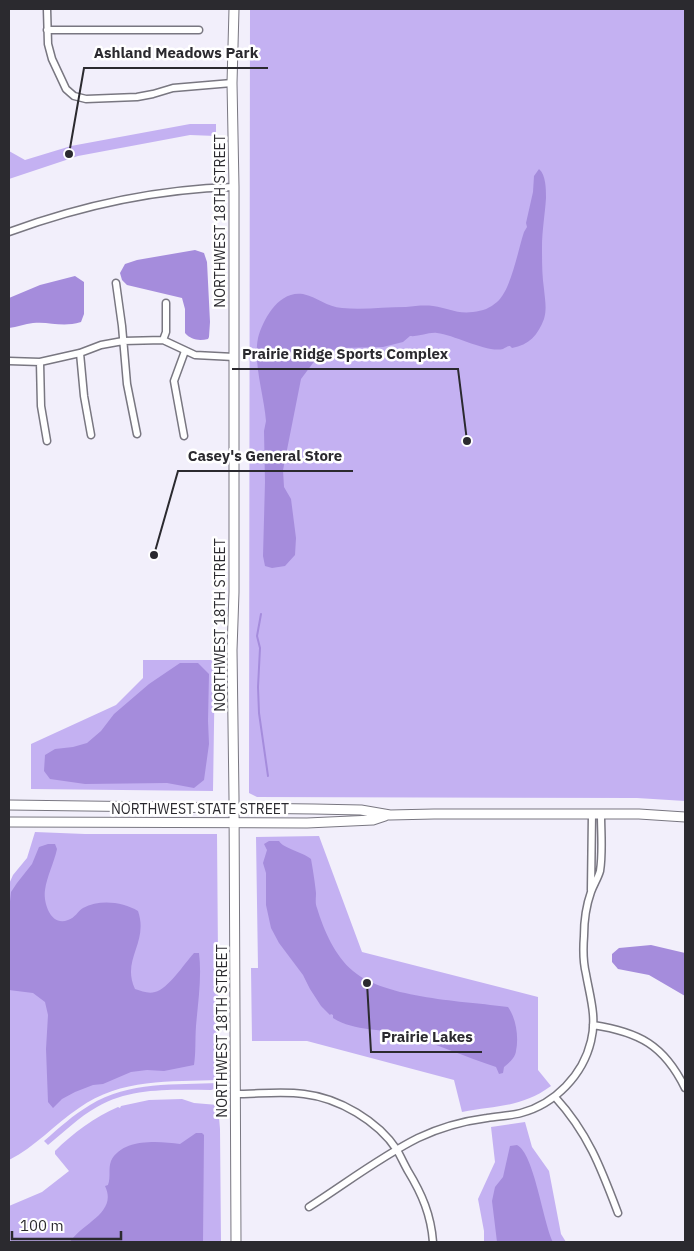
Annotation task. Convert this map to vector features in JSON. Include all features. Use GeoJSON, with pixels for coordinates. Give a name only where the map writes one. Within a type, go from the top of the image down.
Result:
{"type":"FeatureCollection","features":[{"type":"Feature","properties":{"kind":"main road","name":"NORTHWEST 18TH STREET"},"geometry":{"type":"LineString","coordinates":[[234,9],[232,83],[234,187],[234,582],[232,650],[236,1242]]}},
{"type":"Feature","properties":{"kind":"main road","name":"NORTHWEST STATE STREET"},"geometry":{"type":"LineString","coordinates":[[9,805],[361,810],[390,815],[653,814],[685,817]]}},
{"type":"Feature","properties":{"kind":"main road","name":"NORTHWEST STATE STREET"},"geometry":{"type":"LineString","coordinates":[[9,822],[307,823],[373,820],[390,815]]}},
{"type":"Feature","properties":{"kind":"street"},"geometry":{"type":"LineString","coordinates":[[47,9],[48,44],[52,58],[62,80],[74,96],[86,99],[137,97],[173,88],[232,83]]}},
{"type":"Feature","properties":{"kind":"street"},"geometry":{"type":"LineString","coordinates":[[47,30],[199,30]]}},
{"type":"Feature","properties":{"kind":"street"},"geometry":{"type":"LineString","coordinates":[[9,232],[72,212],[120,201],[182,190],[234,187]]}},
{"type":"Feature","properties":{"kind":"street"},"geometry":{"type":"LineString","coordinates":[[116,283],[136,434]]}},
{"type":"Feature","properties":{"kind":"street"},"geometry":{"type":"LineString","coordinates":[[164,340],[166,332],[166,303]]}},
{"type":"Feature","properties":{"kind":"street"},"geometry":{"type":"LineString","coordinates":[[9,361],[40,362],[80,353],[101,345],[123,341],[164,340],[195,355],[234,357]]}},
{"type":"Feature","properties":{"kind":"street"},"geometry":{"type":"LineString","coordinates":[[184,436],[174,381],[185,351]]}},
{"type":"Feature","properties":{"kind":"street"},"geometry":{"type":"LineString","coordinates":[[80,353],[84,396],[91,435]]}},
{"type":"Feature","properties":{"kind":"street"},"geometry":{"type":"LineString","coordinates":[[40,362],[41,406],[47,442]]}},
{"type":"Feature","properties":{"kind":"street"},"geometry":{"type":"LineString","coordinates":[[591,891],[600,870],[601,856],[596,814]]}},
{"type":"Feature","properties":{"kind":"street"},"geometry":{"type":"LineString","coordinates":[[309,1207],[419,1137],[442,1128],[472,1120],[519,1114],[538,1107],[555,1097],[569,1083],[582,1064],[590,1045],[594,1025],[593,1004],[586,973],[584,923],[591,891],[596,814]]}},
{"type":"Feature","properties":{"kind":"street"},"geometry":{"type":"LineString","coordinates":[[594,1025],[625,1031],[652,1045],[672,1064],[685,1088]]}},
{"type":"Feature","properties":{"kind":"street"},"geometry":{"type":"LineString","coordinates":[[235,1094],[304,1094],[334,1102],[368,1121],[397,1150],[426,1205],[433,1242]]}},
{"type":"Feature","properties":{"kind":"street"},"geometry":{"type":"LineString","coordinates":[[555,1097],[585,1136],[602,1170],[618,1213]]}},
{"type":"Feature","properties":{"kind":"shaded area"},"geometry":{"type":"Polygon","coordinates":[[[250,9],[685,9],[685,801],[637,798],[257,797],[249,793],[250,9]]]}},
{"type":"Feature","properties":{"kind":"shaded area"},"geometry":{"type":"Polygon","coordinates":[[[190,124],[216,124],[216,136],[190,135],[78,156],[9,179],[9,151],[25,160],[71,146],[190,124]]]}},
{"type":"Feature","properties":{"kind":"shaded area"},"geometry":{"type":"Polygon","coordinates":[[[539,169],[544,178],[546,191],[542,235],[542,274],[546,308],[539,330],[528,342],[512,348],[509,346],[496,350],[444,334],[430,333],[410,336],[403,342],[383,347],[341,348],[329,351],[316,359],[301,379],[283,470],[284,487],[291,499],[296,538],[295,555],[285,566],[272,568],[265,566],[263,556],[264,431],[266,421],[257,348],[260,330],[273,307],[287,297],[294,294],[303,294],[342,308],[366,309],[426,306],[467,312],[489,308],[502,296],[514,269],[527,227],[526,223],[533,192],[534,176],[539,169]]]}},
{"type":"Feature","properties":{"kind":"shaded area"},"geometry":{"type":"Polygon","coordinates":[[[195,250],[204,253],[207,262],[210,322],[209,337],[205,340],[193,339],[185,333],[185,309],[182,298],[127,285],[122,280],[120,273],[125,264],[137,260],[195,250]]]}},
{"type":"Feature","properties":{"kind":"shaded area"},"geometry":{"type":"Polygon","coordinates":[[[75,276],[84,282],[84,314],[81,322],[74,324],[33,323],[9,328],[9,298],[40,285],[75,276]]]}},
{"type":"Feature","properties":{"kind":"shaded area"},"geometry":{"type":"Polygon","coordinates":[[[143,660],[215,660],[213,791],[31,789],[31,744],[116,705],[143,678],[143,660]]]}},
{"type":"Feature","properties":{"kind":"shaded area"},"geometry":{"type":"Polygon","coordinates":[[[180,663],[198,663],[209,674],[209,744],[204,780],[194,788],[167,783],[85,784],[50,779],[44,771],[45,755],[55,749],[87,743],[101,731],[114,714],[149,684],[180,663]]]}},
{"type":"Feature","properties":{"kind":"shaded area"},"geometry":{"type":"Polygon","coordinates":[[[35,832],[217,834],[219,1080],[164,1082],[129,1086],[112,1091],[95,1098],[79,1108],[28,1149],[9,1160],[9,884],[13,875],[27,858],[35,832]]]}},
{"type":"Feature","properties":{"kind":"shaded area"},"geometry":{"type":"Polygon","coordinates":[[[319,836],[362,952],[538,997],[538,1070],[551,1086],[519,1102],[462,1112],[454,1080],[307,1041],[252,1041],[251,968],[258,968],[256,837],[319,836]]]}},
{"type":"Feature","properties":{"kind":"shaded area"},"geometry":{"type":"Polygon","coordinates":[[[269,841],[279,841],[281,844],[311,859],[316,889],[316,904],[323,925],[336,951],[353,971],[385,988],[405,993],[508,1007],[515,1022],[517,1046],[514,1056],[504,1067],[503,1073],[499,1074],[496,1067],[407,1035],[350,1026],[333,1018],[333,1015],[330,1015],[321,1006],[303,975],[279,943],[271,928],[266,905],[266,873],[263,863],[267,850],[264,844],[269,841]]]}},
{"type":"Feature","properties":{"kind":"shaded area"},"geometry":{"type":"Polygon","coordinates":[[[55,844],[57,849],[47,880],[45,901],[49,912],[57,920],[62,921],[73,918],[83,908],[97,903],[125,905],[138,911],[140,932],[131,969],[135,989],[150,993],[160,990],[194,953],[199,953],[200,980],[194,1065],[164,1071],[147,1070],[131,1072],[103,1084],[93,1085],[75,1092],[62,1099],[53,1108],[48,1102],[46,1049],[48,1015],[45,1002],[33,993],[9,990],[9,911],[11,892],[32,864],[39,847],[55,844]]]}},
{"type":"Feature","properties":{"kind":"shaded area"},"geometry":{"type":"Polygon","coordinates":[[[651,945],[685,953],[685,996],[649,975],[618,969],[612,962],[612,954],[619,948],[651,945]]]}},
{"type":"Feature","properties":{"kind":"shaded area"},"geometry":{"type":"Polygon","coordinates":[[[219,1083],[218,1088],[211,1090],[152,1091],[124,1096],[90,1111],[48,1145],[44,1141],[90,1105],[120,1092],[153,1086],[219,1083]]]}},
{"type":"Feature","properties":{"kind":"shaded area"},"geometry":{"type":"Polygon","coordinates":[[[182,1099],[194,1103],[218,1105],[221,1242],[9,1242],[9,1206],[42,1192],[69,1171],[55,1154],[55,1151],[69,1138],[85,1126],[118,1107],[149,1100],[182,1099]]]}},
{"type":"Feature","properties":{"kind":"shaded area"},"geometry":{"type":"Polygon","coordinates":[[[525,1122],[532,1147],[549,1171],[561,1234],[566,1242],[484,1242],[484,1231],[478,1199],[495,1162],[491,1127],[525,1122]]]}},
{"type":"Feature","properties":{"kind":"shaded area"},"geometry":{"type":"Polygon","coordinates":[[[196,1133],[204,1135],[203,1242],[70,1242],[75,1235],[103,1211],[108,1195],[105,1186],[108,1185],[111,1161],[116,1154],[123,1148],[142,1143],[162,1142],[180,1144],[196,1133]]]}},
{"type":"Feature","properties":{"kind":"shaded area"},"geometry":{"type":"Polygon","coordinates":[[[517,1145],[523,1151],[533,1174],[553,1242],[497,1242],[492,1201],[495,1187],[503,1177],[510,1146],[517,1145]]]}},
{"type":"Feature","properties":{"kind":"waterway"},"geometry":{"type":"LineString","coordinates":[[261,614],[257,636],[260,648],[259,713],[268,776]]}},
{"type":"Feature","properties":{"kind":"place","name":"Ashland Meadows Park"},"geometry":{"type":"Point","coordinates":[69,154]}},
{"type":"Feature","properties":{"kind":"place","name":"Prairie Ridge Sports Complex"},"geometry":{"type":"Point","coordinates":[467,441]}},
{"type":"Feature","properties":{"kind":"place","name":"Casey's General Store"},"geometry":{"type":"Point","coordinates":[154,555]}},
{"type":"Feature","properties":{"kind":"place","name":"Prairie Lakes"},"geometry":{"type":"Point","coordinates":[367,983]}}]}
